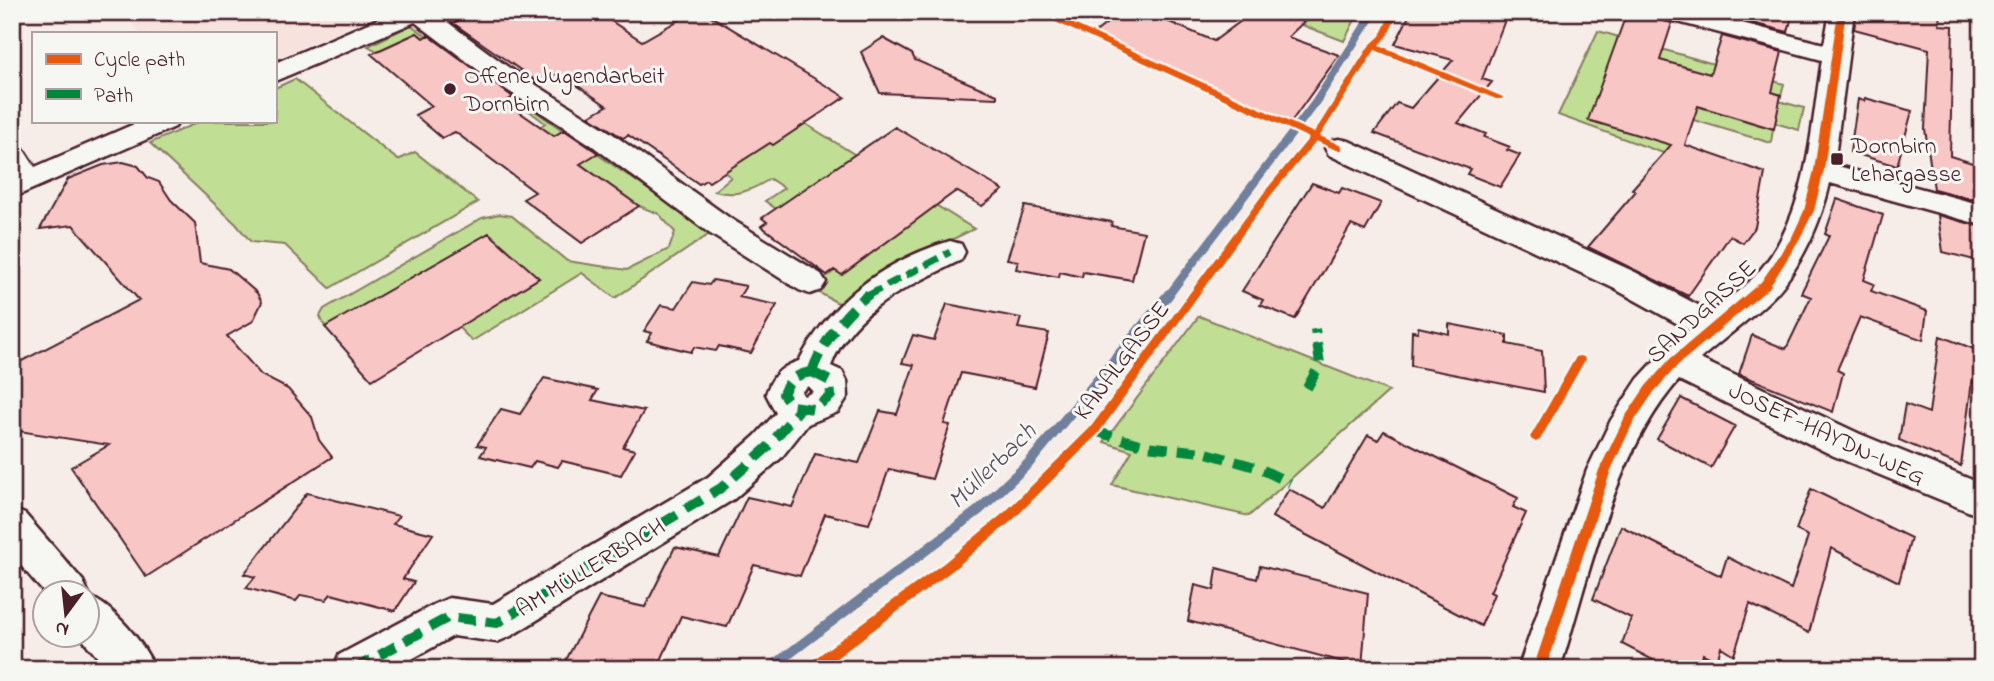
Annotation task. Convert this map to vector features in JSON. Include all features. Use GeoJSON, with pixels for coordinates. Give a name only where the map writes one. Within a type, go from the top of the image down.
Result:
{"type":"FeatureCollection","features":[{"type":"Feature","properties":{"kind":"street"},"geometry":{"type":"LineString","coordinates":[[276,73],[417,12],[499,73],[600,138],[720,226],[810,282]]}},
{"type":"Feature","properties":{"kind":"street"},"geometry":{"type":"LineString","coordinates":[[1668,12],[1835,55]]}},
{"type":"Feature","properties":{"kind":"street","name":"SANDGASSE"},"geometry":{"type":"LineString","coordinates":[[1539,669],[1616,444],[1650,389],[1674,362],[1765,285],[1809,211],[1819,170],[1842,12]]}},
{"type":"Feature","properties":{"kind":"street"},"geometry":{"type":"LineString","coordinates":[[12,154],[21,184],[163,122]]}},
{"type":"Feature","properties":{"kind":"street","name":"SANDGASSE"},"geometry":{"type":"LineString","coordinates":[[1339,148],[1612,274],[1713,328]]}},
{"type":"Feature","properties":{"kind":"street"},"geometry":{"type":"LineString","coordinates":[[1819,170],[1982,215]]}},
{"type":"Feature","properties":{"kind":"street","name":"AM MÜLLERBACH"},"geometry":{"type":"LineString","coordinates":[[354,669],[449,617],[497,623],[722,488],[768,447],[799,410],[786,401],[785,386],[798,374],[812,372],[815,357],[823,345],[870,292],[950,253]]}},
{"type":"Feature","properties":{"kind":"street","name":"JOSEF-HAYDN-WEG"},"geometry":{"type":"LineString","coordinates":[[1674,362],[1847,445],[1982,501]]}},
{"type":"Feature","properties":{"kind":"street"},"geometry":{"type":"LineString","coordinates":[[12,526],[58,580]]}},
{"type":"Feature","properties":{"kind":"street"},"geometry":{"type":"LineString","coordinates":[[102,631],[134,669]]}},
{"type":"Feature","properties":{"kind":"shaded area"},"geometry":{"type":"Polygon","coordinates":[[[122,12],[383,12],[276,59],[276,32],[139,32],[122,12]]]}},
{"type":"Feature","properties":{"kind":"green space"},"geometry":{"type":"Polygon","coordinates":[[[1268,12],[1359,12],[1344,41],[1268,12]]]}},
{"type":"Feature","properties":{"kind":"green space"},"geometry":{"type":"Polygon","coordinates":[[[411,25],[711,233],[615,298],[582,273],[472,341],[458,327],[539,278],[489,234],[325,327],[320,316],[324,309],[482,218],[499,214],[512,216],[567,261],[627,270],[669,249],[675,232],[659,214],[639,206],[580,164],[587,159],[540,127],[545,123],[516,101],[508,105],[417,33],[377,51],[368,46],[411,25]]]}},
{"type":"Feature","properties":{"kind":"green space"},"geometry":{"type":"Polygon","coordinates":[[[1598,31],[1784,84],[1781,95],[1615,48],[1606,79],[1773,129],[1771,143],[1599,92],[1671,145],[1666,154],[1558,115],[1598,31]]]}},
{"type":"Feature","properties":{"kind":"green space"},"geometry":{"type":"Polygon","coordinates":[[[697,56],[974,229],[949,241],[948,247],[838,303],[810,288],[911,218],[779,211],[765,201],[784,188],[770,179],[743,192],[714,191],[731,177],[724,172],[778,133],[625,134],[606,128],[705,71],[697,56]]]}},
{"type":"Feature","properties":{"kind":"green space"},"geometry":{"type":"Polygon","coordinates":[[[295,79],[398,160],[415,152],[478,202],[330,288],[285,245],[251,242],[236,224],[150,143],[199,122],[276,122],[276,88],[295,79]]]}},
{"type":"Feature","properties":{"kind":"green space"},"geometry":{"type":"Polygon","coordinates":[[[1779,101],[1804,108],[1799,130],[1775,123],[1779,101]]]}},
{"type":"Feature","properties":{"kind":"green space"},"geometry":{"type":"Polygon","coordinates":[[[1199,316],[1389,391],[1249,516],[1112,485],[1132,451],[1104,442],[1199,316]]]}},
{"type":"Feature","properties":{"kind":"building"},"geometry":{"type":"Polygon","coordinates":[[[476,12],[597,12],[642,41],[693,12],[704,12],[845,97],[773,145],[770,143],[709,182],[706,180],[699,184],[628,135],[623,138],[589,116],[607,106],[559,73],[539,83],[453,23],[476,12]]]}},
{"type":"Feature","properties":{"kind":"building"},"geometry":{"type":"Polygon","coordinates":[[[1121,12],[1146,12],[1214,41],[1253,12],[1314,12],[1288,37],[1339,55],[1291,122],[1092,35],[1121,12]]]}},
{"type":"Feature","properties":{"kind":"building"},"geometry":{"type":"Polygon","coordinates":[[[1411,12],[1477,12],[1505,20],[1482,79],[1492,82],[1458,123],[1486,134],[1484,137],[1510,147],[1507,150],[1520,155],[1500,187],[1467,174],[1470,169],[1374,133],[1397,103],[1411,108],[1453,60],[1395,44],[1411,12]]]}},
{"type":"Feature","properties":{"kind":"building"},"geometry":{"type":"Polygon","coordinates":[[[1627,12],[1652,12],[1658,20],[1672,23],[1660,60],[1710,74],[1722,36],[1782,52],[1772,92],[1781,95],[1774,129],[1698,106],[1685,145],[1765,173],[1755,227],[1743,243],[1730,236],[1688,296],[1588,247],[1636,191],[1632,189],[1671,145],[1588,120],[1627,12]]]}},
{"type":"Feature","properties":{"kind":"building"},"geometry":{"type":"Polygon","coordinates":[[[1754,12],[1793,12],[1788,32],[1752,23],[1754,12]]]}},
{"type":"Feature","properties":{"kind":"building"},"geometry":{"type":"Polygon","coordinates":[[[1857,12],[1940,12],[1939,25],[1953,26],[1950,156],[1982,166],[1982,202],[1934,189],[1925,129],[1929,49],[1854,29],[1857,12]]]}},
{"type":"Feature","properties":{"kind":"building"},"geometry":{"type":"Polygon","coordinates":[[[417,33],[423,38],[428,35],[513,97],[505,102],[554,136],[564,130],[598,153],[580,164],[639,206],[582,243],[523,199],[535,192],[455,132],[442,138],[415,115],[432,106],[371,54],[417,33]]]}},
{"type":"Feature","properties":{"kind":"building"},"geometry":{"type":"Polygon","coordinates":[[[883,38],[912,54],[915,60],[997,95],[997,98],[880,93],[861,52],[883,38]]]}},
{"type":"Feature","properties":{"kind":"building"},"geometry":{"type":"Polygon","coordinates":[[[1865,98],[1912,111],[1897,166],[1850,152],[1858,99],[1864,101],[1865,98]]]}},
{"type":"Feature","properties":{"kind":"building"},"geometry":{"type":"Polygon","coordinates":[[[895,127],[1003,190],[982,206],[956,191],[842,275],[834,270],[827,275],[761,226],[767,222],[762,218],[895,127]]]}},
{"type":"Feature","properties":{"kind":"building"},"geometry":{"type":"Polygon","coordinates":[[[123,162],[138,166],[148,178],[159,182],[171,200],[195,223],[200,263],[229,269],[257,293],[262,302],[253,321],[227,336],[261,375],[288,389],[312,417],[319,440],[332,457],[146,577],[71,467],[109,445],[12,430],[12,366],[139,300],[73,225],[40,229],[68,179],[103,165],[123,162]]]}},
{"type":"Feature","properties":{"kind":"building"},"geometry":{"type":"Polygon","coordinates":[[[1312,183],[1339,193],[1342,188],[1381,203],[1365,231],[1351,225],[1295,319],[1260,305],[1263,300],[1242,291],[1312,183]]]}},
{"type":"Feature","properties":{"kind":"building"},"geometry":{"type":"Polygon","coordinates":[[[1837,199],[1883,215],[1864,280],[1874,284],[1871,291],[1927,311],[1923,340],[1860,317],[1837,370],[1843,373],[1833,412],[1739,374],[1752,335],[1786,349],[1811,297],[1801,293],[1829,236],[1825,234],[1837,199]]]}},
{"type":"Feature","properties":{"kind":"building"},"geometry":{"type":"Polygon","coordinates":[[[1025,206],[1112,222],[1111,226],[1144,232],[1132,280],[1083,272],[1082,277],[1060,272],[1059,277],[1016,269],[1018,261],[1007,259],[1025,206]]]}},
{"type":"Feature","properties":{"kind":"building"},"geometry":{"type":"Polygon","coordinates":[[[1938,215],[1982,227],[1982,262],[1943,252],[1938,215]]]}},
{"type":"Feature","properties":{"kind":"building"},"geometry":{"type":"Polygon","coordinates":[[[489,233],[539,278],[372,380],[325,327],[489,233]]]}},
{"type":"Feature","properties":{"kind":"building"},"geometry":{"type":"Polygon","coordinates":[[[713,280],[746,286],[739,297],[777,305],[751,353],[719,346],[716,351],[694,347],[691,352],[647,341],[652,333],[644,331],[661,305],[676,308],[693,282],[709,285],[713,280]]]}},
{"type":"Feature","properties":{"kind":"building"},"geometry":{"type":"Polygon","coordinates":[[[947,304],[1021,318],[1018,328],[1049,333],[1035,387],[961,373],[944,424],[950,425],[932,479],[889,469],[869,524],[825,514],[800,576],[754,565],[727,627],[681,616],[657,669],[584,669],[564,664],[599,597],[645,607],[675,547],[719,557],[747,497],[792,507],[815,454],[859,463],[880,411],[897,414],[914,365],[902,363],[913,335],[934,340],[947,304]]]}},
{"type":"Feature","properties":{"kind":"building"},"geometry":{"type":"Polygon","coordinates":[[[1449,324],[1507,335],[1507,344],[1542,351],[1544,392],[1411,366],[1412,331],[1418,332],[1418,327],[1449,334],[1449,324]]]}},
{"type":"Feature","properties":{"kind":"building"},"geometry":{"type":"Polygon","coordinates":[[[1940,336],[1982,352],[1982,385],[1972,381],[1961,466],[1899,440],[1905,404],[1929,413],[1940,336]]]}},
{"type":"Feature","properties":{"kind":"building"},"geometry":{"type":"Polygon","coordinates":[[[544,378],[598,390],[592,400],[644,411],[623,447],[635,450],[621,475],[562,461],[558,467],[535,461],[530,468],[480,456],[486,447],[477,445],[501,409],[520,414],[544,378]]]}},
{"type":"Feature","properties":{"kind":"building"},"geometry":{"type":"Polygon","coordinates":[[[1681,398],[1735,426],[1711,468],[1657,439],[1681,398]]]}},
{"type":"Feature","properties":{"kind":"building"},"geometry":{"type":"Polygon","coordinates":[[[1384,431],[1518,498],[1513,507],[1526,513],[1490,592],[1494,594],[1481,626],[1272,517],[1289,489],[1325,508],[1368,435],[1378,440],[1384,431]]]}},
{"type":"Feature","properties":{"kind":"building"},"geometry":{"type":"Polygon","coordinates":[[[1811,489],[1911,538],[1899,582],[1831,548],[1809,633],[1750,604],[1734,655],[1721,647],[1717,661],[1703,654],[1699,669],[1650,669],[1653,660],[1622,644],[1631,618],[1593,599],[1621,526],[1721,576],[1727,557],[1791,589],[1808,536],[1796,530],[1811,489]]]}},
{"type":"Feature","properties":{"kind":"building"},"geometry":{"type":"Polygon","coordinates":[[[307,493],[399,516],[393,524],[433,534],[403,579],[414,582],[395,611],[331,594],[326,600],[301,595],[296,601],[246,588],[255,577],[244,574],[307,493]]]}},
{"type":"Feature","properties":{"kind":"building"},"geometry":{"type":"Polygon","coordinates":[[[1260,566],[1368,593],[1362,667],[1188,621],[1195,585],[1214,590],[1217,568],[1257,579],[1260,566]]]}},
{"type":"Feature","properties":{"kind":"waterway","name":"Müllerbach"},"geometry":{"type":"LineString","coordinates":[[1168,296],[1315,103],[1374,12]]}},
{"type":"Feature","properties":{"kind":"waterway","name":"Müllerbach"},"geometry":{"type":"LineString","coordinates":[[769,669],[979,510],[1029,463],[1169,294]]}},
{"type":"Feature","properties":{"kind":"marked path"},"geometry":{"type":"LineString","coordinates":[[812,372],[828,340],[865,297],[892,280],[950,252]]}},
{"type":"Feature","properties":{"kind":"marked path"},"geometry":{"type":"LineString","coordinates":[[1307,388],[1320,364],[1315,329]]}},
{"type":"Feature","properties":{"kind":"marked path"},"geometry":{"type":"LineString","coordinates":[[812,372],[830,381],[831,396],[813,409],[792,406],[783,394],[787,384],[797,375],[812,372]]}},
{"type":"Feature","properties":{"kind":"marked path"},"geometry":{"type":"LineString","coordinates":[[354,669],[449,617],[497,623],[721,488],[768,447],[799,410]]}},
{"type":"Feature","properties":{"kind":"marked path"},"geometry":{"type":"LineString","coordinates":[[1094,431],[1146,446],[1203,452],[1259,468],[1290,483]]}},
{"type":"Feature","properties":{"kind":"cycle path"},"geometry":{"type":"LineString","coordinates":[[1021,12],[1053,18],[1339,148]]}},
{"type":"Feature","properties":{"kind":"cycle path","name":"KANALGASSE"},"geometry":{"type":"LineString","coordinates":[[811,669],[949,566],[1010,515],[1094,431],[1269,192],[1316,136],[1373,46],[1383,37],[1395,12]]}},
{"type":"Feature","properties":{"kind":"cycle path"},"geometry":{"type":"LineString","coordinates":[[1539,669],[1605,470],[1629,420],[1650,389],[1674,362],[1765,285],[1796,238],[1809,211],[1819,170],[1842,12]]}},
{"type":"Feature","properties":{"kind":"cycle path"},"geometry":{"type":"LineString","coordinates":[[1373,46],[1499,97]]}},
{"type":"Feature","properties":{"kind":"cycle path"},"geometry":{"type":"LineString","coordinates":[[1536,437],[1580,360]]}},
{"type":"Feature","properties":{"kind":"place","name":"Offene Jugendarbeit Dornbirn"},"geometry":{"type":"Point","coordinates":[450,89]}},
{"type":"Feature","properties":{"kind":"place","name":"Dornbirn Lehargasse"},"geometry":{"type":"Point","coordinates":[1837,159]}}]}
